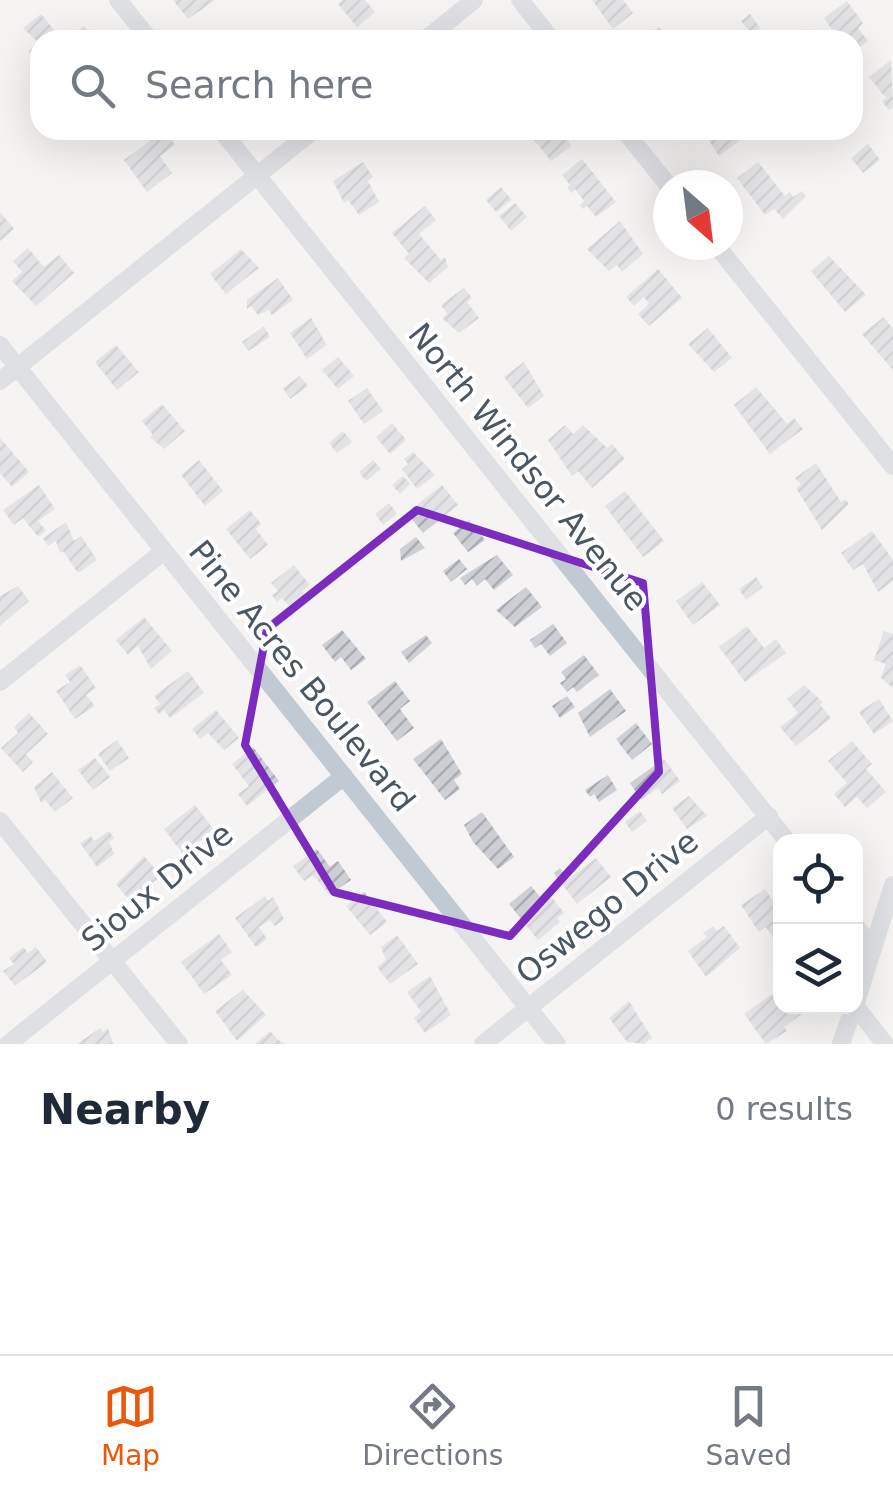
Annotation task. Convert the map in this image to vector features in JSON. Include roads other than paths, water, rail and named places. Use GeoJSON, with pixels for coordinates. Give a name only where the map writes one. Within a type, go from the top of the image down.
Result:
{"type":"FeatureCollection","features":[{"type":"Feature","properties":{"kind":"street"},"geometry":{"type":"LineString","coordinates":[[118,0],[142,30]]}},
{"type":"Feature","properties":{"kind":"street"},"geometry":{"type":"LineString","coordinates":[[437,30],[474,0]]}},
{"type":"Feature","properties":{"kind":"street"},"geometry":{"type":"LineString","coordinates":[[520,0],[544,30]]}},
{"type":"Feature","properties":{"kind":"street","name":"North Windsor Avenue"},"geometry":{"type":"LineString","coordinates":[[230,140],[782,834]]}},
{"type":"Feature","properties":{"kind":"street"},"geometry":{"type":"LineString","coordinates":[[0,381],[302,140]]}},
{"type":"Feature","properties":{"kind":"street"},"geometry":{"type":"LineString","coordinates":[[632,140],[656,170]]}},
{"type":"Feature","properties":{"kind":"street"},"geometry":{"type":"LineString","coordinates":[[728,260],[893,466]]}},
{"type":"Feature","properties":{"kind":"street","name":"Pine Acres Boulevard"},"geometry":{"type":"LineString","coordinates":[[0,345],[557,1044]]}},
{"type":"Feature","properties":{"kind":"street"},"geometry":{"type":"LineString","coordinates":[[0,682],[164,551]]}},
{"type":"Feature","properties":{"kind":"street","name":"Sioux Drive"},"geometry":{"type":"LineString","coordinates":[[8,1044],[344,776]]}},
{"type":"Feature","properties":{"kind":"street","name":"Oswego Drive"},"geometry":{"type":"LineString","coordinates":[[483,1044],[768,816]]}},
{"type":"Feature","properties":{"kind":"street"},"geometry":{"type":"LineString","coordinates":[[0,821],[179,1044]]}},
{"type":"Feature","properties":{"kind":"street"},"geometry":{"type":"LineString","coordinates":[[863,978],[893,885]]}},
{"type":"Feature","properties":{"kind":"street"},"geometry":{"type":"LineString","coordinates":[[863,936],[872,948]]}},
{"type":"Feature","properties":{"kind":"street"},"geometry":{"type":"LineString","coordinates":[[840,1044],[852,1014]]}},
{"type":"Feature","properties":{"kind":"street"},"geometry":{"type":"LineString","coordinates":[[862,1014],[886,1044]]}}]}
